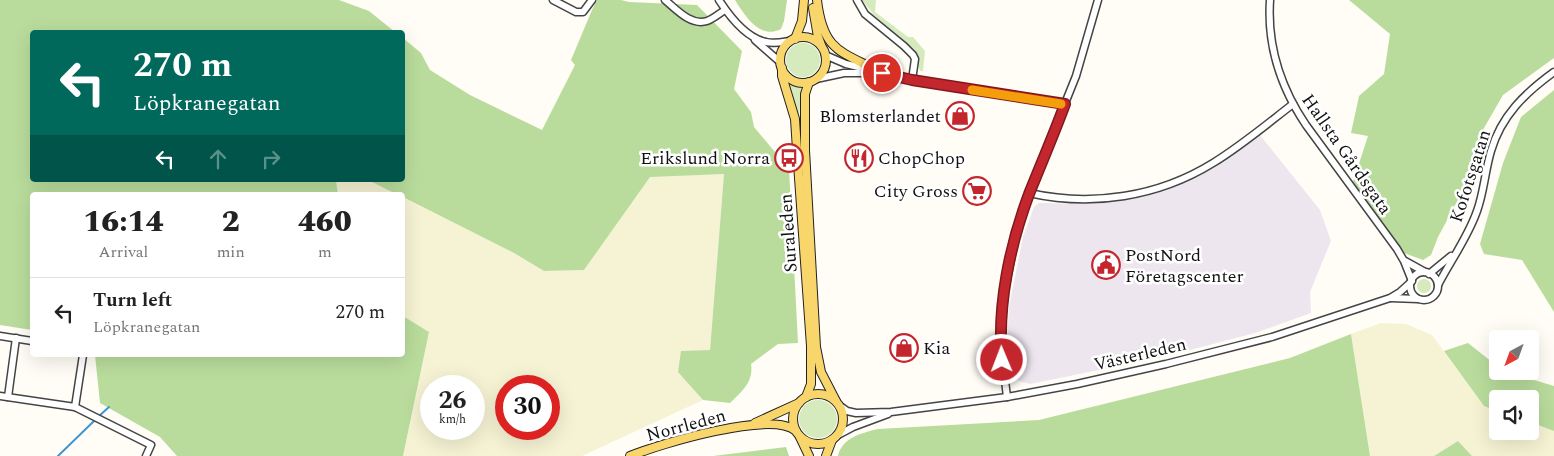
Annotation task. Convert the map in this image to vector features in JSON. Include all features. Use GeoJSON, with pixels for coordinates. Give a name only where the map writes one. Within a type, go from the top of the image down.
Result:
{"type":"FeatureCollection","features":[{"type":"Feature","properties":{"kind":"main road"},"geometry":{"type":"LineString","coordinates":[[804,0],[802,21],[793,40],[783,50],[781,65],[787,76],[792,80],[802,83],[813,80],[823,70],[825,64],[824,52],[818,37],[813,0]]}},
{"type":"Feature","properties":{"kind":"main road"},"geometry":{"type":"LineString","coordinates":[[817,0],[821,23],[831,44],[838,50],[882,73]]}},
{"type":"Feature","properties":{"kind":"main road"},"geometry":{"type":"LineString","coordinates":[[793,40],[805,38],[812,40],[824,52]]}},
{"type":"Feature","properties":{"kind":"main road","name":"Suraleden"},"geometry":{"type":"LineString","coordinates":[[781,65],[782,76],[794,120],[798,160],[811,346],[811,384],[806,397]]}},
{"type":"Feature","properties":{"kind":"main road","name":"Suraleden"},"geometry":{"type":"LineString","coordinates":[[813,80],[805,94],[804,150],[816,347],[821,372],[838,404]]}},
{"type":"Feature","properties":{"kind":"main road"},"geometry":{"type":"LineString","coordinates":[[808,456],[793,418],[794,410],[806,397],[816,394],[824,394],[838,404],[843,413],[841,430],[834,438],[826,456]]}},
{"type":"Feature","properties":{"kind":"main road","name":"Norrleden"},"geometry":{"type":"LineString","coordinates":[[630,456],[683,439],[751,424],[799,403]]}},
{"type":"Feature","properties":{"kind":"main road","name":"Norrleden"},"geometry":{"type":"LineString","coordinates":[[751,424],[785,426],[792,428],[798,433]]}},
{"type":"Feature","properties":{"kind":"main road"},"geometry":{"type":"LineString","coordinates":[[798,433],[807,441],[815,444],[824,443],[834,438]]}},
{"type":"Feature","properties":{"kind":"street"},"geometry":{"type":"LineString","coordinates":[[553,0],[576,12],[583,12],[592,0]]}},
{"type":"Feature","properties":{"kind":"street"},"geometry":{"type":"LineString","coordinates":[[665,0],[696,22],[708,20],[725,10]]}},
{"type":"Feature","properties":{"kind":"street"},"geometry":{"type":"LineString","coordinates":[[719,0],[725,10],[743,29],[760,40],[768,43],[793,40]]}},
{"type":"Feature","properties":{"kind":"street"},"geometry":{"type":"LineString","coordinates":[[857,0],[865,14],[913,55],[912,80]]}},
{"type":"Feature","properties":{"kind":"street"},"geometry":{"type":"LineString","coordinates":[[1007,397],[1001,348],[1001,325],[1004,295],[1014,243],[1029,193],[1086,46],[1098,0]]}},
{"type":"Feature","properties":{"kind":"street","name":"Hallsta Gårdsgata"},"geometry":{"type":"LineString","coordinates":[[1270,0],[1270,23],[1274,55],[1280,75],[1293,104],[1306,125],[1404,261],[1412,282]]}},
{"type":"Feature","properties":{"kind":"street"},"geometry":{"type":"LineString","coordinates":[[751,35],[781,65]]}},
{"type":"Feature","properties":{"kind":"street"},"geometry":{"type":"LineString","coordinates":[[824,52],[846,64],[912,80],[1065,104]]}},
{"type":"Feature","properties":{"kind":"street","name":"Kofotsgatan"},"geometry":{"type":"LineString","coordinates":[[1438,285],[1470,230],[1478,209],[1491,151],[1500,128],[1508,115],[1530,89],[1554,72]]}},
{"type":"Feature","properties":{"kind":"street"},"geometry":{"type":"LineString","coordinates":[[813,80],[844,73],[882,73]]}},
{"type":"Feature","properties":{"kind":"street"},"geometry":{"type":"LineString","coordinates":[[1029,193],[1058,198],[1098,199],[1132,195],[1161,188],[1187,178],[1215,162],[1293,104]]}},
{"type":"Feature","properties":{"kind":"street","name":"Kofotsgatan"},"geometry":{"type":"LineString","coordinates":[[1428,273],[1444,262],[1458,248]]}},
{"type":"Feature","properties":{"kind":"street","name":"Hallsta Gårdsgata"},"geometry":{"type":"LineString","coordinates":[[1404,261],[1428,273]]}},
{"type":"Feature","properties":{"kind":"street"},"geometry":{"type":"LineString","coordinates":[[1428,273],[1435,278],[1438,285],[1433,297],[1426,300],[1418,298],[1412,293],[1412,282],[1418,274],[1428,273]]}},
{"type":"Feature","properties":{"kind":"street","name":"Västerleden"},"geometry":{"type":"LineString","coordinates":[[838,404],[847,411],[890,412],[1007,397],[1128,373],[1272,337],[1390,298],[1412,282]]}},
{"type":"Feature","properties":{"kind":"street","name":"Västerleden"},"geometry":{"type":"LineString","coordinates":[[1390,298],[1418,298]]}},
{"type":"Feature","properties":{"kind":"street"},"geometry":{"type":"LineString","coordinates":[[0,336],[30,341]]}},
{"type":"Feature","properties":{"kind":"street"},"geometry":{"type":"LineString","coordinates":[[8,397],[16,338]]}},
{"type":"Feature","properties":{"kind":"street"},"geometry":{"type":"LineString","coordinates":[[75,407],[83,357]]}},
{"type":"Feature","properties":{"kind":"street"},"geometry":{"type":"LineString","coordinates":[[0,396],[75,407],[151,446],[146,456]]}},
{"type":"Feature","properties":{"kind":"street","name":"Västerleden"},"geometry":{"type":"LineString","coordinates":[[834,438],[853,427],[890,412]]}},
{"type":"Feature","properties":{"kind":"shaded area"},"geometry":{"type":"Polygon","coordinates":[[[1260,135],[1320,210],[1331,241],[1310,292],[1311,313],[1255,333],[1159,358],[1030,384],[1019,381],[1010,374],[1007,345],[1009,307],[1023,237],[1034,207],[1039,203],[1077,204],[1133,199],[1166,190],[1195,178],[1221,164],[1260,135]]]}},
{"type":"Feature","properties":{"kind":"shaded area"},"geometry":{"type":"Polygon","coordinates":[[[724,174],[710,350],[678,371],[703,400],[582,456],[403,456],[429,332],[405,317],[405,198],[514,253],[544,271],[584,270],[650,176],[724,174]]]}},
{"type":"Feature","properties":{"kind":"shaded area"},"geometry":{"type":"Polygon","coordinates":[[[336,182],[372,182],[392,192],[338,192],[336,182]]]}},
{"type":"Feature","properties":{"kind":"shaded area"},"geometry":{"type":"Polygon","coordinates":[[[1381,323],[1406,324],[1432,335],[1484,406],[1489,408],[1489,440],[1539,440],[1539,425],[1554,431],[1554,456],[1472,456],[1458,441],[1434,456],[1370,456],[1351,334],[1381,323]]]}},
{"type":"Feature","properties":{"kind":"green space"},"geometry":{"type":"Polygon","coordinates":[[[0,0],[339,0],[369,11],[393,30],[30,30],[30,182],[336,182],[338,192],[30,192],[30,330],[0,325],[0,0]]]}},
{"type":"Feature","properties":{"kind":"green space"},"geometry":{"type":"Polygon","coordinates":[[[597,0],[697,5],[742,51],[734,89],[751,112],[754,127],[789,169],[798,343],[778,344],[751,364],[749,381],[730,403],[703,400],[678,372],[681,351],[710,350],[724,174],[650,177],[584,270],[544,271],[514,253],[405,198],[405,192],[392,192],[372,182],[405,182],[405,40],[421,53],[430,70],[470,95],[542,130],[575,65],[571,60],[597,0]]]}},
{"type":"Feature","properties":{"kind":"green space"},"geometry":{"type":"Polygon","coordinates":[[[735,0],[787,0],[781,29],[773,32],[760,29],[748,19],[735,0]]]}},
{"type":"Feature","properties":{"kind":"green space"},"geometry":{"type":"Polygon","coordinates":[[[862,0],[876,0],[875,12],[908,37],[913,37],[925,51],[923,71],[920,71],[914,49],[874,15],[862,0]]]}},
{"type":"Feature","properties":{"kind":"green space"},"geometry":{"type":"Polygon","coordinates":[[[1349,0],[1554,0],[1554,58],[1503,95],[1484,128],[1459,198],[1438,237],[1431,255],[1423,260],[1404,253],[1353,182],[1368,136],[1351,133],[1359,96],[1384,74],[1390,34],[1349,0]]]}},
{"type":"Feature","properties":{"kind":"green space"},"geometry":{"type":"Polygon","coordinates":[[[803,43],[815,48],[820,60],[815,72],[803,77],[791,72],[786,60],[791,48],[803,43]]]}},
{"type":"Feature","properties":{"kind":"green space"},"geometry":{"type":"Polygon","coordinates":[[[787,82],[794,86],[802,87],[799,116],[798,115],[787,82]]]}},
{"type":"Feature","properties":{"kind":"green space"},"geometry":{"type":"Polygon","coordinates":[[[1554,90],[1554,312],[1522,260],[1484,254],[1480,244],[1503,163],[1521,117],[1554,90]]]}},
{"type":"Feature","properties":{"kind":"green space"},"geometry":{"type":"Polygon","coordinates":[[[1421,279],[1427,279],[1431,286],[1427,293],[1421,293],[1417,289],[1417,283],[1421,279]]]}},
{"type":"Feature","properties":{"kind":"green space"},"geometry":{"type":"Polygon","coordinates":[[[405,317],[429,332],[403,456],[177,456],[160,437],[100,403],[95,357],[405,357],[405,317]]]}},
{"type":"Feature","properties":{"kind":"green space"},"geometry":{"type":"Polygon","coordinates":[[[1351,334],[1370,456],[838,456],[840,450],[853,437],[878,429],[1039,420],[1290,358],[1351,334]]]}},
{"type":"Feature","properties":{"kind":"green space"},"geometry":{"type":"Polygon","coordinates":[[[1468,343],[1489,360],[1489,380],[1534,380],[1554,386],[1554,431],[1539,425],[1539,390],[1489,390],[1489,408],[1484,406],[1444,351],[1468,343]]]}},
{"type":"Feature","properties":{"kind":"green space"},"geometry":{"type":"Polygon","coordinates":[[[818,400],[825,401],[831,406],[836,412],[836,426],[831,432],[825,437],[818,438],[811,437],[805,432],[800,426],[799,419],[800,412],[805,406],[811,401],[818,400]]]}},
{"type":"Feature","properties":{"kind":"green space"},"geometry":{"type":"Polygon","coordinates":[[[1458,441],[1472,456],[1434,456],[1458,441]]]}},
{"type":"Feature","properties":{"kind":"green space"},"geometry":{"type":"Polygon","coordinates":[[[786,447],[789,456],[713,456],[786,447]]]}},
{"type":"Feature","properties":{"kind":"waterway"},"geometry":{"type":"LineString","coordinates":[[98,417],[109,407]]}},
{"type":"Feature","properties":{"kind":"waterway"},"geometry":{"type":"LineString","coordinates":[[58,456],[94,421]]}},
{"type":"Feature","properties":{"kind":"slow traffic"},"geometry":{"type":"LineString","coordinates":[[972,90],[1061,104]]}},
{"type":"Feature","properties":{"kind":"place","name":"Blomsterlandet"},"geometry":{"type":"Point","coordinates":[960,116]}},
{"type":"Feature","properties":{"kind":"place","name":"Erikslund Norra"},"geometry":{"type":"Point","coordinates":[789,158]}},
{"type":"Feature","properties":{"kind":"place","name":"ChopChop"},"geometry":{"type":"Point","coordinates":[859,158]}},
{"type":"Feature","properties":{"kind":"place","name":"City Gross"},"geometry":{"type":"Point","coordinates":[977,191]}},
{"type":"Feature","properties":{"kind":"place","name":"PostNord Företagscenter"},"geometry":{"type":"Point","coordinates":[1106,265]}},
{"type":"Feature","properties":{"kind":"place","name":"Kia"},"geometry":{"type":"Point","coordinates":[904,348]}},
{"type":"Feature","properties":{"kind":"route"},"geometry":{"type":"LineString","coordinates":[[882,73],[912,80],[1065,104],[1029,193],[1014,243],[1004,295],[1001,325],[1002,360]]}}]}
